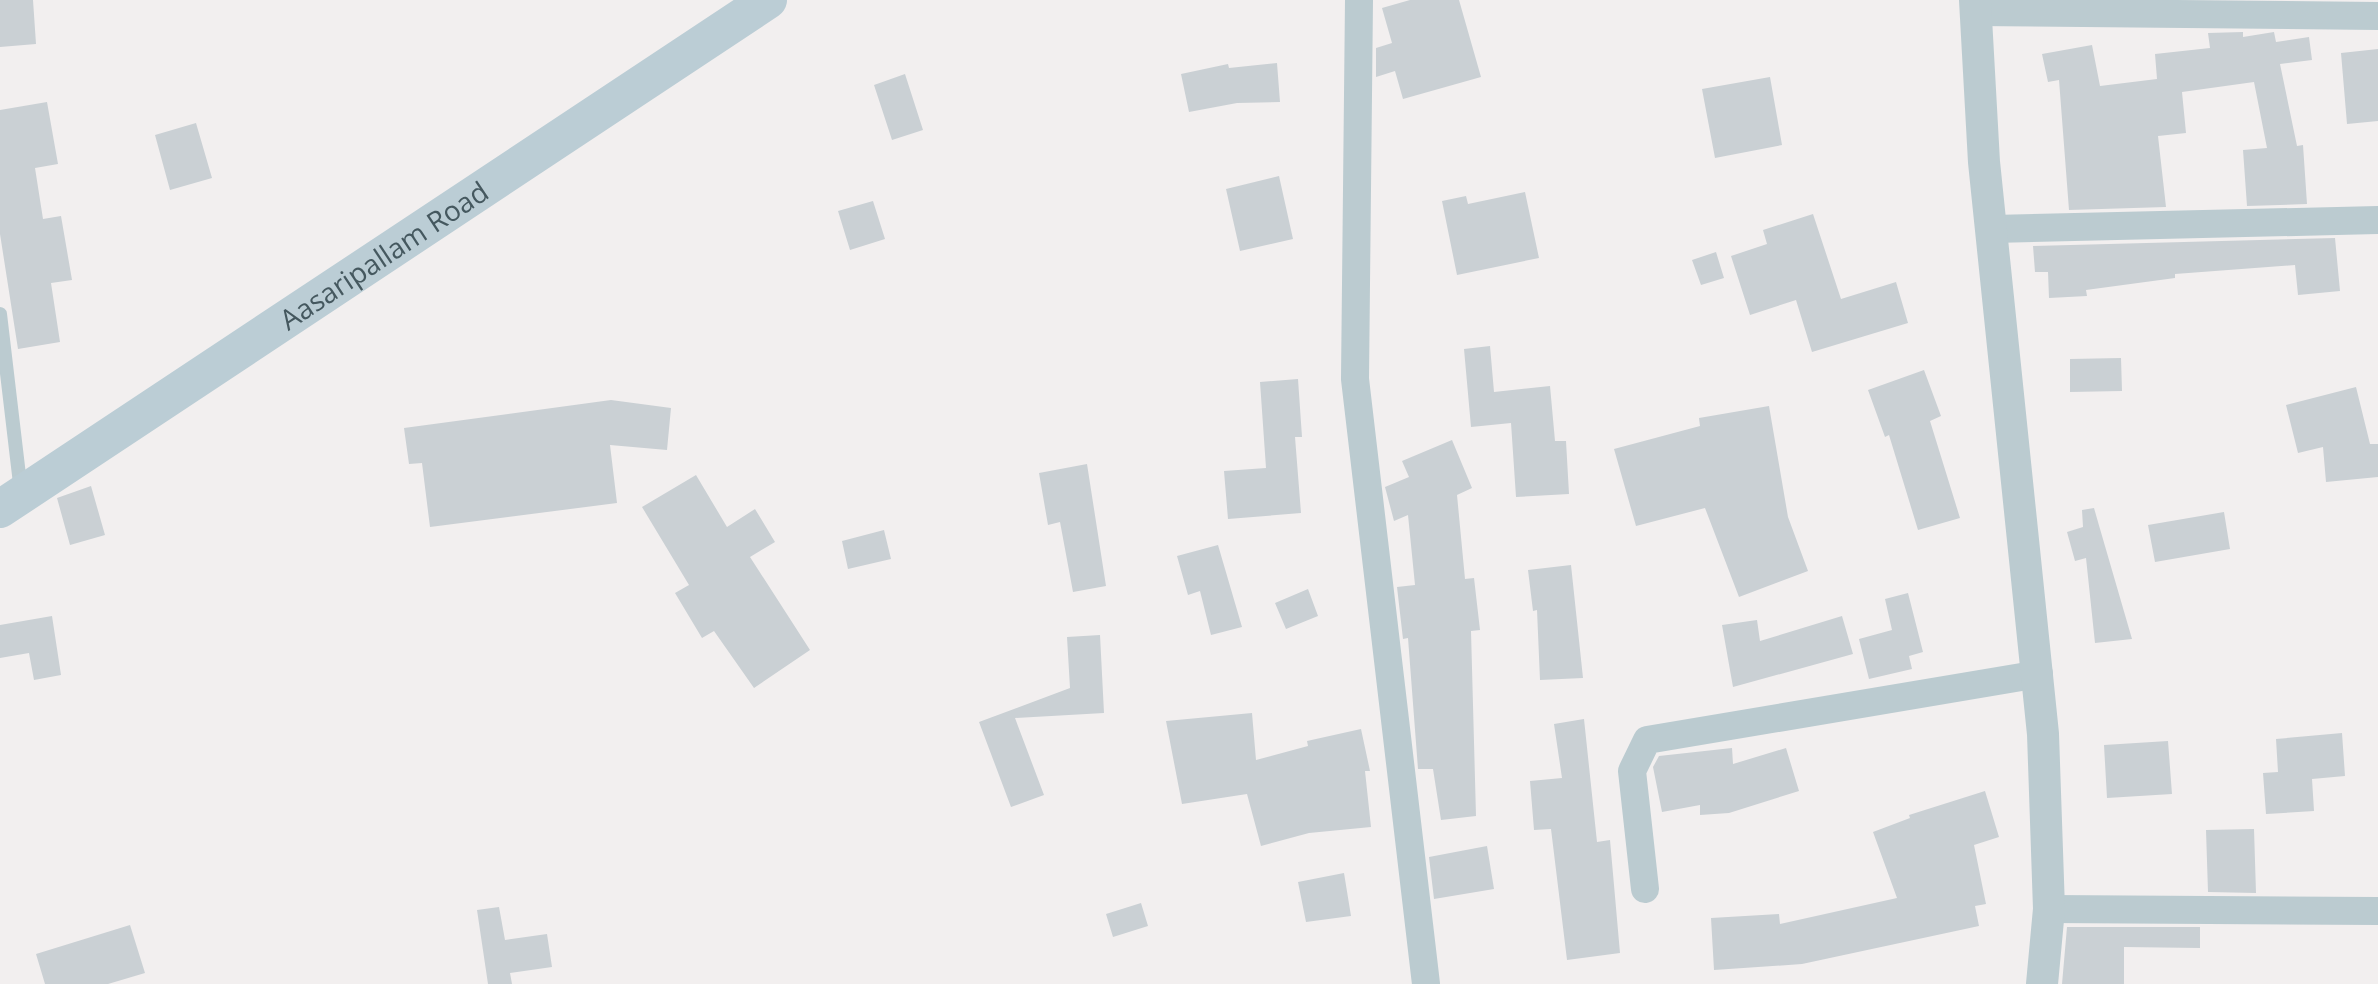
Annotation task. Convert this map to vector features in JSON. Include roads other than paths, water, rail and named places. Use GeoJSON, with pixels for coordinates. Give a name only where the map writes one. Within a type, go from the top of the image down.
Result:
{"type":"FeatureCollection","features":[{"type":"Feature","properties":{"kind":"main road","name":"Aasaripallam Road"},"geometry":{"type":"LineString","coordinates":[[10,502],[768,0]]}},
{"type":"Feature","properties":{"kind":"street"},"geometry":{"type":"LineString","coordinates":[[1359,0],[1355,379],[1426,984]]}},
{"type":"Feature","properties":{"kind":"street"},"geometry":{"type":"LineString","coordinates":[[2042,984],[2049,909],[2038,674],[1993,229],[1975,6],[2378,16]]}},
{"type":"Feature","properties":{"kind":"street"},"geometry":{"type":"LineString","coordinates":[[1993,229],[2378,220]]}},
{"type":"Feature","properties":{"kind":"street"},"geometry":{"type":"LineString","coordinates":[[1645,889],[1632,771],[1648,740],[2038,674]]}},
{"type":"Feature","properties":{"kind":"street"},"geometry":{"type":"LineString","coordinates":[[2049,909],[2378,911]]}},
{"type":"Feature","properties":{"kind":"lane"},"geometry":{"type":"LineString","coordinates":[[0,314],[10,502]]}}]}
